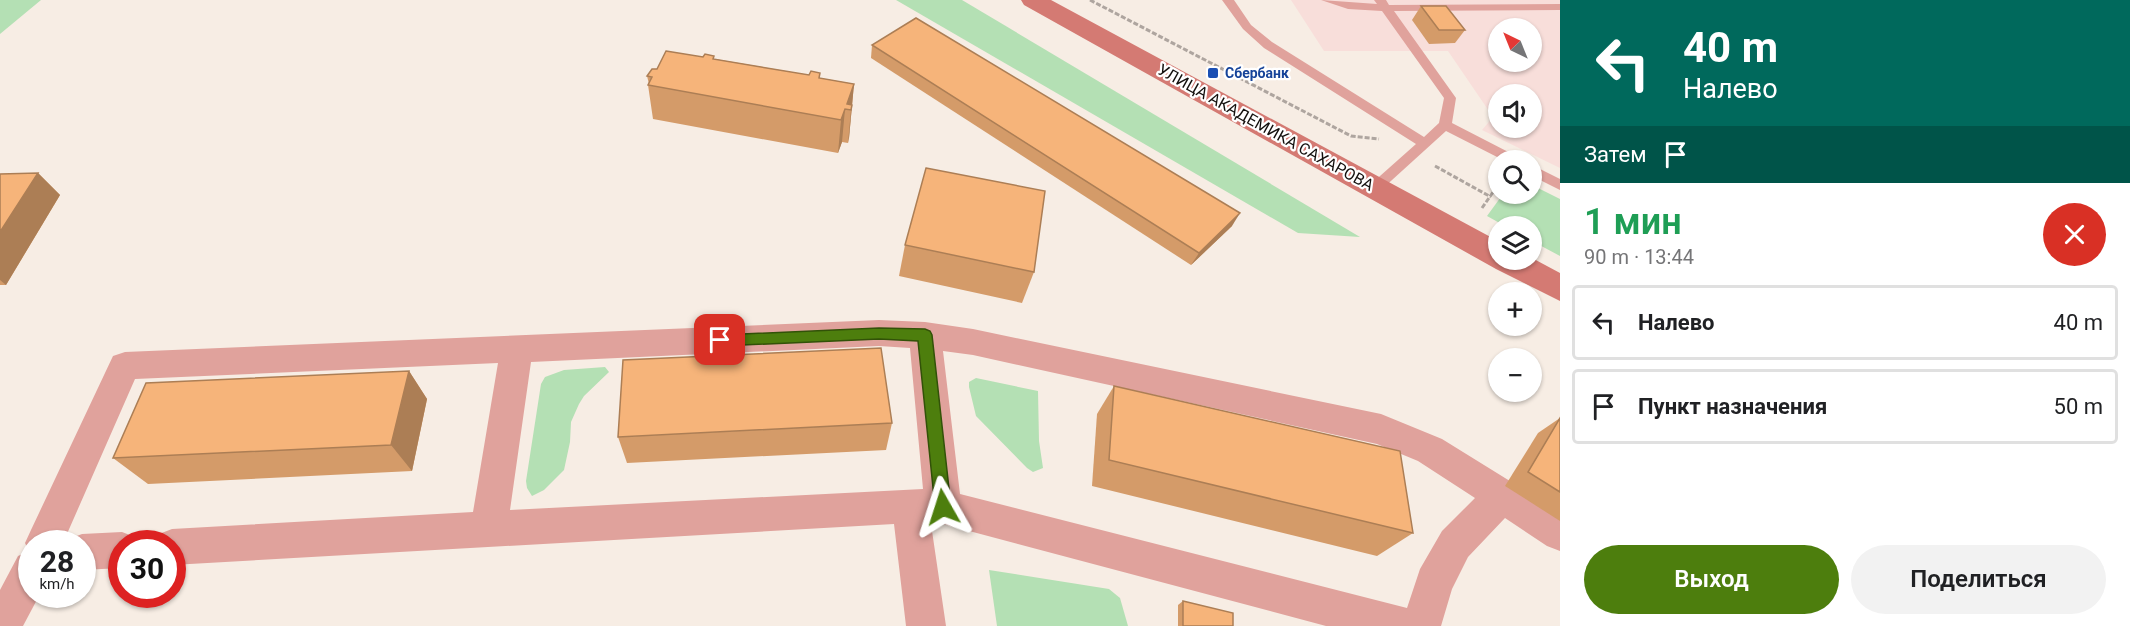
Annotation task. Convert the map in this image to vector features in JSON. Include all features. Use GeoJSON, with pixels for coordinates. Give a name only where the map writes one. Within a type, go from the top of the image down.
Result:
{"type":"FeatureCollection","features":[{"type":"Feature","properties":{"kind":"main road","name":"УЛИЦА АКАДЕМИКА САХАРОВА"},"geometry":{"type":"LineString","coordinates":[[1033,0],[1488,249]]}},
{"type":"Feature","properties":{"kind":"main road"},"geometry":{"type":"LineString","coordinates":[[1526,270],[1560,288]]}},
{"type":"Feature","properties":{"kind":"street"},"geometry":{"type":"LineString","coordinates":[[50,530],[125,366],[879,333],[925,335],[973,342],[1381,429],[1430,450],[1560,533]]}},
{"type":"Feature","properties":{"kind":"street"},"geometry":{"type":"LineString","coordinates":[[925,335],[926,626]]}},
{"type":"Feature","properties":{"kind":"street"},"geometry":{"type":"LineString","coordinates":[[488,531],[517,350]]}},
{"type":"Feature","properties":{"kind":"street"},"geometry":{"type":"LineString","coordinates":[[1421,626],[1434,583],[1455,544],[1503,495]]}},
{"type":"Feature","properties":{"kind":"street"},"geometry":{"type":"LineString","coordinates":[[186,546],[927,507],[1401,626]]}},
{"type":"Feature","properties":{"kind":"street"},"geometry":{"type":"LineString","coordinates":[[2,626],[18,596]]}},
{"type":"Feature","properties":{"kind":"lane"},"geometry":{"type":"LineString","coordinates":[[1228,0],[1247,27],[1268,45],[1424,143]]}},
{"type":"Feature","properties":{"kind":"lane"},"geometry":{"type":"LineString","coordinates":[[1327,0],[1348,6],[1383,4],[1560,7]]}},
{"type":"Feature","properties":{"kind":"lane"},"geometry":{"type":"LineString","coordinates":[[1376,187],[1445,125],[1450,98],[1383,4]]}},
{"type":"Feature","properties":{"kind":"lane"},"geometry":{"type":"LineString","coordinates":[[1445,125],[1494,150]]}},
{"type":"Feature","properties":{"kind":"lane"},"geometry":{"type":"LineString","coordinates":[[1542,175],[1560,185]]}},
{"type":"Feature","properties":{"kind":"path"},"geometry":{"type":"LineString","coordinates":[[1090,0],[1351,136],[1389,139]]}},
{"type":"Feature","properties":{"kind":"path"},"geometry":{"type":"LineString","coordinates":[[1435,166],[1488,194]]}},
{"type":"Feature","properties":{"kind":"path"},"geometry":{"type":"LineString","coordinates":[[1482,208],[1488,200]]}},
{"type":"Feature","properties":{"kind":"shaded area","name":"Сбербанк"},"geometry":{"type":"Polygon","coordinates":[[[1291,0],[1560,0],[1560,168],[1542,159],[1542,150],[1523,150],[1498,138],[1542,138],[1542,84],[1488,84],[1488,110],[1448,51],[1324,51],[1291,0]]]}},
{"type":"Feature","properties":{"kind":"shaded area","name":"Сбербанк"},"geometry":{"type":"Polygon","coordinates":[[[1488,123],[1488,133],[1482,130],[1488,123]]]}},
{"type":"Feature","properties":{"kind":"green space"},"geometry":{"type":"Polygon","coordinates":[[[0,0],[41,0],[0,34],[0,0]]]}},
{"type":"Feature","properties":{"kind":"green space"},"geometry":{"type":"Polygon","coordinates":[[[896,0],[962,0],[1360,237],[1298,233],[896,0]]]}},
{"type":"Feature","properties":{"kind":"green space"},"geometry":{"type":"Polygon","coordinates":[[[1542,190],[1560,199],[1560,256],[1542,246],[1542,216],[1487,216],[1496,204],[1542,204],[1542,190]]]}},
{"type":"Feature","properties":{"kind":"green space"},"geometry":{"type":"Polygon","coordinates":[[[605,367],[609,372],[584,396],[571,422],[570,442],[564,470],[544,490],[532,496],[526,481],[541,384],[545,377],[564,370],[605,367]]]}},
{"type":"Feature","properties":{"kind":"green space"},"geometry":{"type":"Polygon","coordinates":[[[976,378],[1038,391],[1039,441],[1043,468],[1033,472],[1027,468],[976,416],[969,382],[976,378]]]}},
{"type":"Feature","properties":{"kind":"green space"},"geometry":{"type":"Polygon","coordinates":[[[989,570],[1109,589],[1120,598],[1128,626],[997,626],[989,570]]]}},
{"type":"Feature","properties":{"kind":"building"},"geometry":{"type":"Polygon","coordinates":[[[1421,6],[1446,6],[1465,30],[1439,30],[1421,6]]]}},
{"type":"Feature","properties":{"kind":"building"},"geometry":{"type":"Polygon","coordinates":[[[916,18],[1240,213],[1199,253],[872,45],[916,18]]]}},
{"type":"Feature","properties":{"kind":"building"},"geometry":{"type":"Polygon","coordinates":[[[666,51],[703,57],[705,54],[714,56],[713,59],[809,75],[811,71],[820,73],[819,78],[854,84],[847,104],[852,105],[851,110],[845,109],[841,120],[648,85],[652,77],[647,76],[652,69],[657,69],[666,51]]]}},
{"type":"Feature","properties":{"kind":"building"},"geometry":{"type":"Polygon","coordinates":[[[926,168],[1045,191],[1034,272],[905,245],[926,168]]]}},
{"type":"Feature","properties":{"kind":"building"},"geometry":{"type":"Polygon","coordinates":[[[38,173],[0,232],[0,174],[38,173]]]}},
{"type":"Feature","properties":{"kind":"building"},"geometry":{"type":"Polygon","coordinates":[[[881,348],[892,423],[618,437],[623,360],[881,348]]]}},
{"type":"Feature","properties":{"kind":"building"},"geometry":{"type":"Polygon","coordinates":[[[409,371],[391,445],[113,458],[146,383],[409,371]]]}},
{"type":"Feature","properties":{"kind":"building"},"geometry":{"type":"Polygon","coordinates":[[[1114,386],[1400,451],[1413,533],[1109,460],[1114,386]]]}},
{"type":"Feature","properties":{"kind":"building"},"geometry":{"type":"Polygon","coordinates":[[[1560,418],[1560,492],[1528,472],[1560,418]]]}},
{"type":"Feature","properties":{"kind":"building"},"geometry":{"type":"Polygon","coordinates":[[[1183,601],[1233,613],[1233,626],[1183,626],[1183,601]]]}},
{"type":"Feature","properties":{"kind":"place","name":"Сбербанк"},"geometry":{"type":"Point","coordinates":[1213,73]}},
{"type":"Feature","properties":{"kind":"route"},"geometry":{"type":"LineString","coordinates":[[720,340],[879,333],[925,335],[943,507]]}}]}
